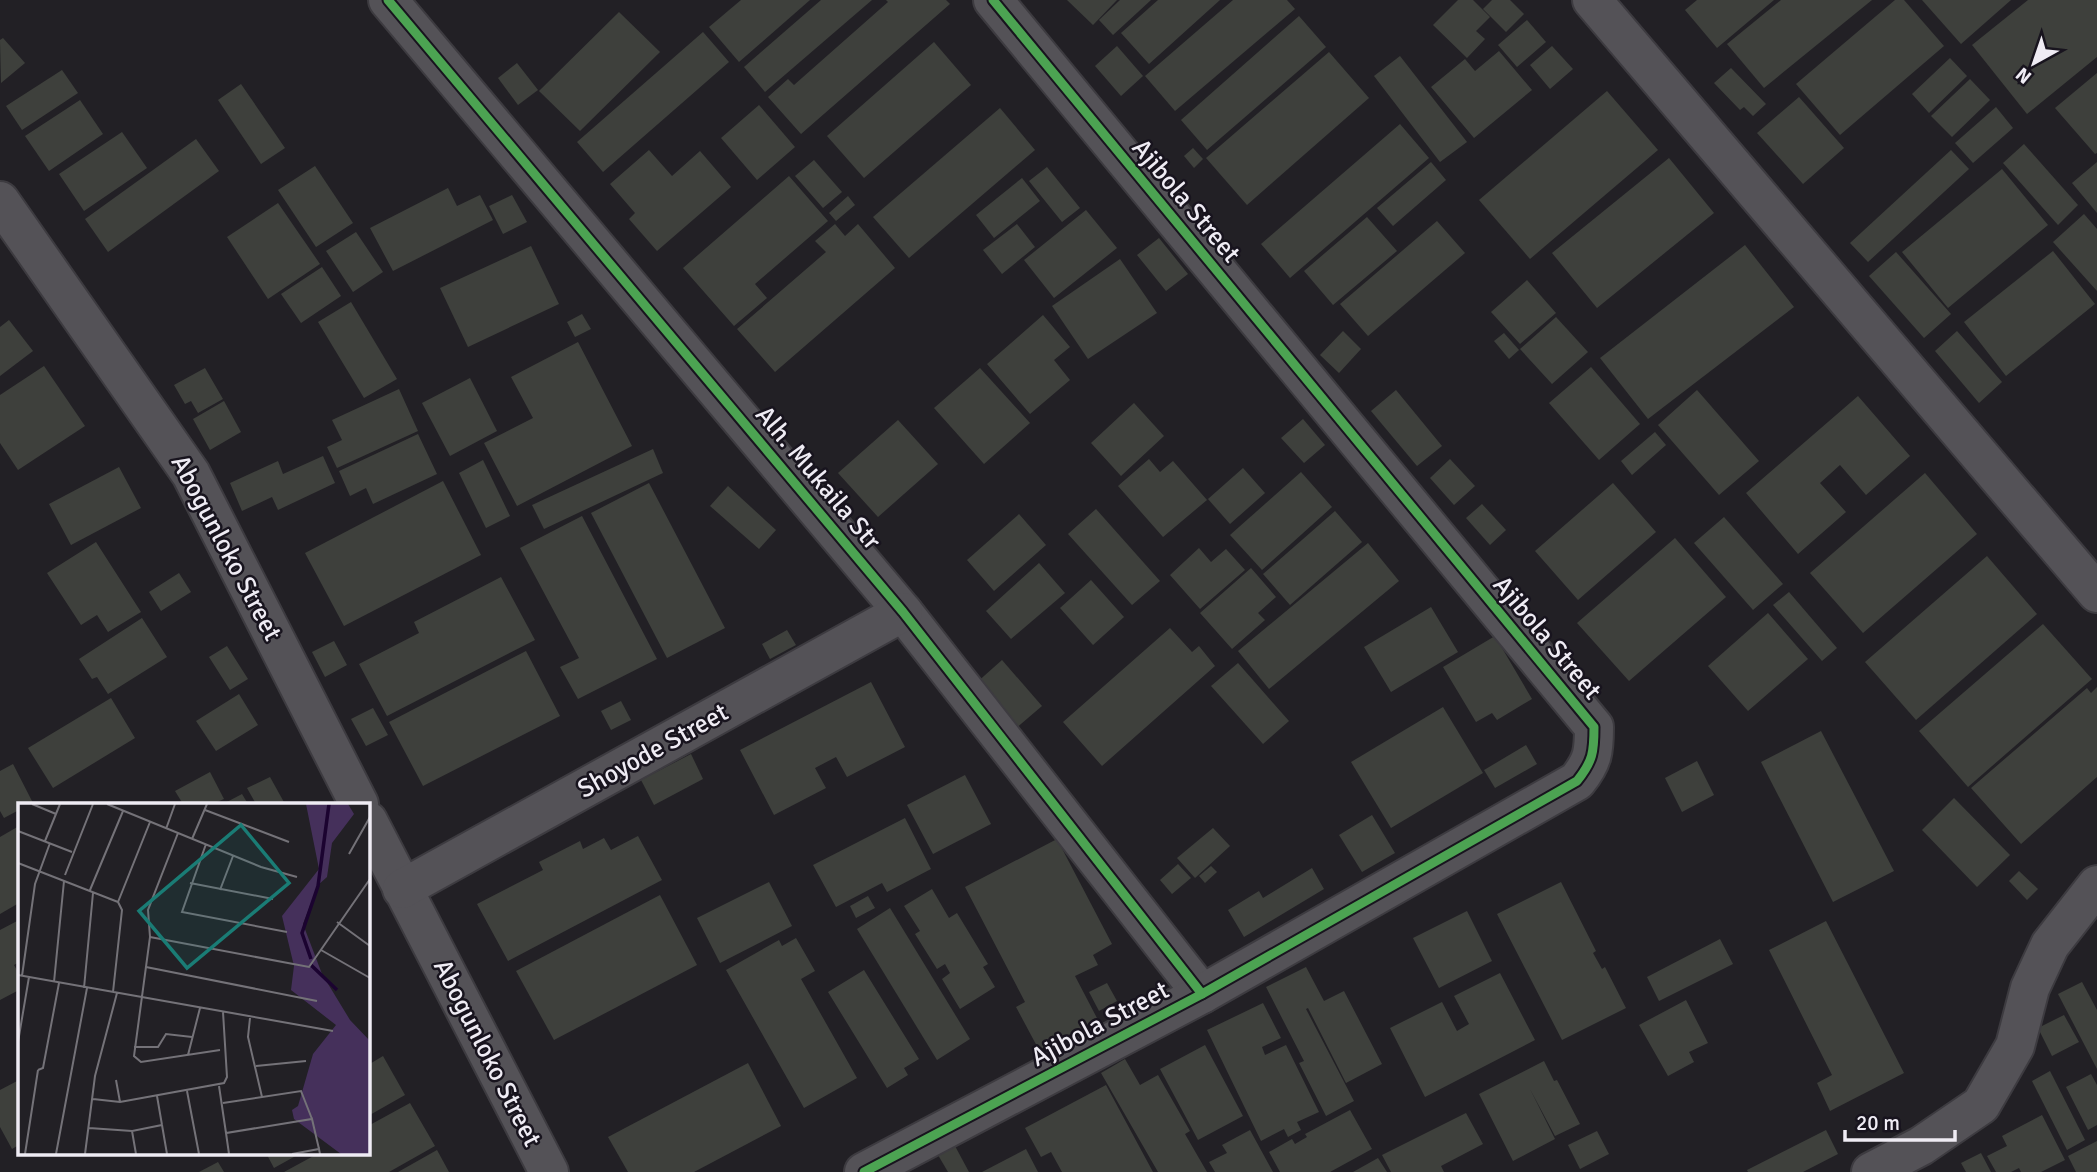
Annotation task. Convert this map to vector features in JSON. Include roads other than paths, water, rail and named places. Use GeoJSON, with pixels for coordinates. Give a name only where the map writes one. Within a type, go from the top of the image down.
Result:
{"type":"FeatureCollection","features":[{"type":"Feature","properties":{"kind":"street","name":"Alh. Mukaila Str"},"geometry":{"type":"LineString","coordinates":[[388,0],[903,612],[1202,994]]}},
{"type":"Feature","properties":{"kind":"street","name":"Ajibola Street"},"geometry":{"type":"LineString","coordinates":[[864,1172],[1202,994],[1577,781],[1590,765],[1594,751],[1594,727],[993,0]]}},
{"type":"Feature","properties":{"kind":"street"},"geometry":{"type":"LineString","coordinates":[[1592,0],[2097,593]]}},
{"type":"Feature","properties":{"kind":"street","name":"Abogunloko Street"},"geometry":{"type":"LineString","coordinates":[[0,201],[191,474],[358,803]]}},
{"type":"Feature","properties":{"kind":"street","name":"Shoyode Street"},"geometry":{"type":"LineString","coordinates":[[402,889],[903,612]]}},
{"type":"Feature","properties":{"kind":"street","name":"Abogunloko Street"},"geometry":{"type":"LineString","coordinates":[[369,823],[549,1172]]}},
{"type":"Feature","properties":{"kind":"street"},"geometry":{"type":"LineString","coordinates":[[1871,1172],[1921,1146],[1981,1105],[2015,1046],[2030,988],[2050,945],[2097,885]]}}]}
